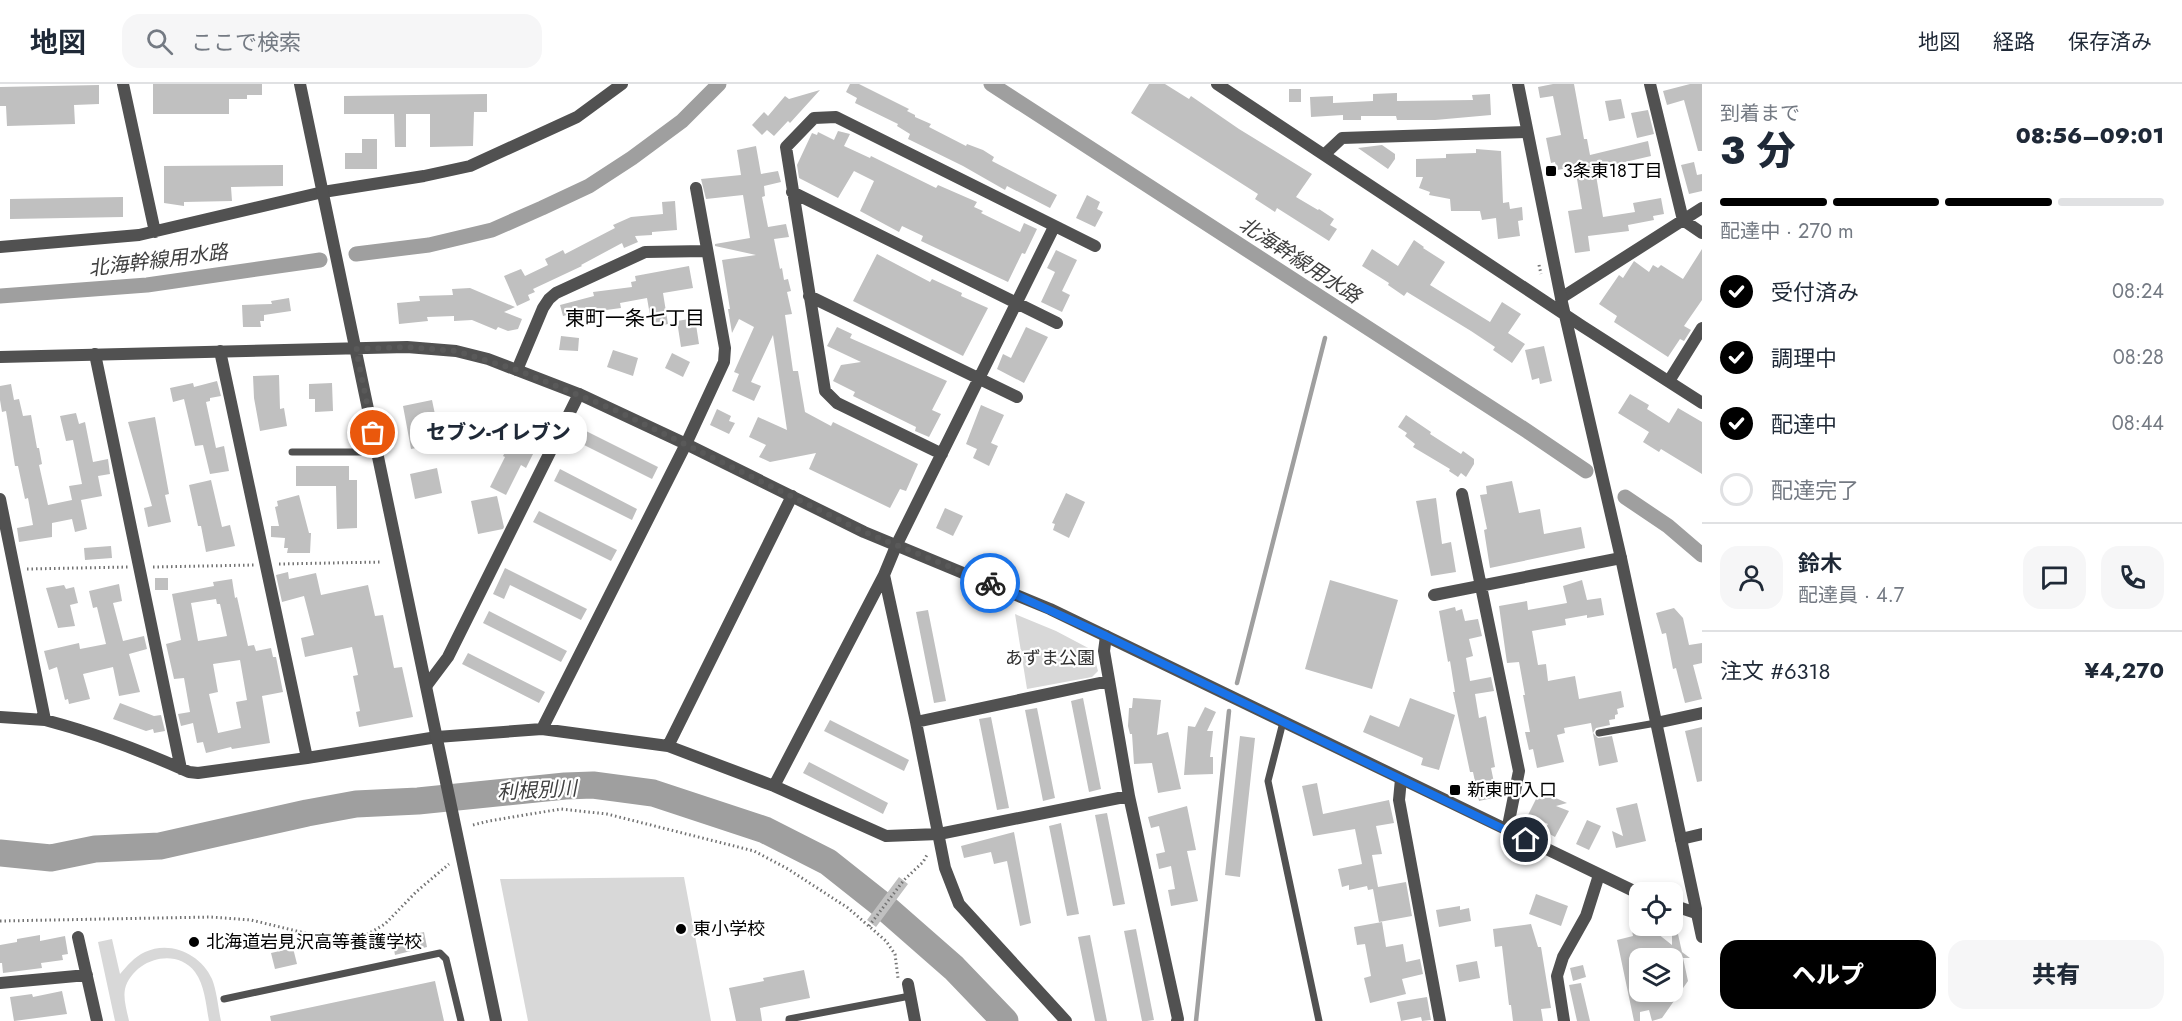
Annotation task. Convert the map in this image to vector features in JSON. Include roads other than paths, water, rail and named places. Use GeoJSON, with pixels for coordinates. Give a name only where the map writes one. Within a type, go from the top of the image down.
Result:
{"type":"FeatureCollection","features":[{"type":"Feature","properties":{"kind":"street"},"geometry":{"type":"LineString","coordinates":[[123,84],[155,232]]}},
{"type":"Feature","properties":{"kind":"street"},"geometry":{"type":"LineString","coordinates":[[300,84],[496,1021]]}},
{"type":"Feature","properties":{"kind":"street"},"geometry":{"type":"LineString","coordinates":[[0,247],[92,240],[155,232],[322,192],[424,176],[470,166],[577,117],[622,84]]}},
{"type":"Feature","properties":{"kind":"street"},"geometry":{"type":"LineString","coordinates":[[1217,84],[1702,403]]}},
{"type":"Feature","properties":{"kind":"street"},"geometry":{"type":"LineString","coordinates":[[1518,84],[1561,298],[1621,558],[1702,937]]}},
{"type":"Feature","properties":{"kind":"street"},"geometry":{"type":"LineString","coordinates":[[1650,84],[1683,220],[1702,232]]}},
{"type":"Feature","properties":{"kind":"street"},"geometry":{"type":"LineString","coordinates":[[942,454],[837,404],[825,391],[786,147],[814,118],[836,117],[1095,246]]}},
{"type":"Feature","properties":{"kind":"street"},"geometry":{"type":"LineString","coordinates":[[1325,154],[1342,138],[1527,132]]}},
{"type":"Feature","properties":{"kind":"street"},"geometry":{"type":"LineString","coordinates":[[542,729],[721,372],[725,354],[696,188]]}},
{"type":"Feature","properties":{"kind":"street"},"geometry":{"type":"LineString","coordinates":[[792,192],[1057,323]]}},
{"type":"Feature","properties":{"kind":"street"},"geometry":{"type":"LineString","coordinates":[[1561,298],[1702,208]]}},
{"type":"Feature","properties":{"kind":"street"},"geometry":{"type":"LineString","coordinates":[[774,786],[884,575],[896,546],[1054,226]]}},
{"type":"Feature","properties":{"kind":"street"},"geometry":{"type":"LineString","coordinates":[[517,370],[543,308],[556,292],[645,252],[706,252]]}},
{"type":"Feature","properties":{"kind":"street"},"geometry":{"type":"LineString","coordinates":[[809,296],[1017,398]]}},
{"type":"Feature","properties":{"kind":"street"},"geometry":{"type":"LineString","coordinates":[[1669,381],[1702,328]]}},
{"type":"Feature","properties":{"kind":"street"},"geometry":{"type":"LineString","coordinates":[[0,357],[407,347],[456,351],[517,370],[579,394],[864,532],[1001,588],[1106,636],[1629,889]]}},
{"type":"Feature","properties":{"kind":"street"},"geometry":{"type":"LineString","coordinates":[[220,351],[307,758]]}},
{"type":"Feature","properties":{"kind":"street"},"geometry":{"type":"LineString","coordinates":[[95,354],[181,769]]}},
{"type":"Feature","properties":{"kind":"street"},"geometry":{"type":"LineString","coordinates":[[427,685],[448,657],[579,394]]}},
{"type":"Feature","properties":{"kind":"street"},"geometry":{"type":"LineString","coordinates":[[1462,494],[1519,771],[1507,831]]}},
{"type":"Feature","properties":{"kind":"street"},"geometry":{"type":"LineString","coordinates":[[668,747],[792,496]]}},
{"type":"Feature","properties":{"kind":"street"},"geometry":{"type":"LineString","coordinates":[[0,499],[45,720]]}},
{"type":"Feature","properties":{"kind":"street"},"geometry":{"type":"LineString","coordinates":[[1434,595],[1621,558]]}},
{"type":"Feature","properties":{"kind":"street"},"geometry":{"type":"LineString","coordinates":[[884,575],[945,868],[959,904],[1066,1021]]}},
{"type":"Feature","properties":{"kind":"street"},"geometry":{"type":"LineString","coordinates":[[1106,636],[1104,651],[1129,796],[1177,1021]]}},
{"type":"Feature","properties":{"kind":"street"},"geometry":{"type":"LineString","coordinates":[[916,722],[1109,681]]}},
{"type":"Feature","properties":{"kind":"street"},"geometry":{"type":"LineString","coordinates":[[1656,723],[1702,713]]}},
{"type":"Feature","properties":{"kind":"street"},"geometry":{"type":"LineString","coordinates":[[0,717],[45,720],[86,730],[181,769],[198,773],[437,737],[542,729],[668,747],[774,786],[886,836],[939,834],[1129,796]]}},
{"type":"Feature","properties":{"kind":"street"},"geometry":{"type":"LineString","coordinates":[[1401,779],[1399,800],[1440,1021]]}},
{"type":"Feature","properties":{"kind":"street"},"geometry":{"type":"LineString","coordinates":[[1681,839],[1702,834]]}},
{"type":"Feature","properties":{"kind":"street"},"geometry":{"type":"LineString","coordinates":[[1564,1021],[1557,976],[1563,957],[1586,916],[1599,875]]}},
{"type":"Feature","properties":{"kind":"street"},"geometry":{"type":"LineString","coordinates":[[1683,909],[1696,913]]}},
{"type":"Feature","properties":{"kind":"street"},"geometry":{"type":"LineString","coordinates":[[78,937],[96,1021]]}},
{"type":"Feature","properties":{"kind":"street"},"geometry":{"type":"LineString","coordinates":[[0,983],[87,975]]}},
{"type":"Feature","properties":{"kind":"street"},"geometry":{"type":"LineString","coordinates":[[906,987],[915,1021]]}},
{"type":"Feature","properties":{"kind":"lane"},"geometry":{"type":"LineString","coordinates":[[292,452],[377,452]]}},
{"type":"Feature","properties":{"kind":"lane"},"geometry":{"type":"LineString","coordinates":[[1283,722],[1268,780],[1319,1021]]}},
{"type":"Feature","properties":{"kind":"lane"},"geometry":{"type":"LineString","coordinates":[[1599,733],[1656,723]]}},
{"type":"Feature","properties":{"kind":"lane"},"geometry":{"type":"LineString","coordinates":[[224,999],[440,953],[446,959],[461,1021]]}},
{"type":"Feature","properties":{"kind":"lane"},"geometry":{"type":"LineString","coordinates":[[789,1021],[789,1019],[906,987]]}},
{"type":"Feature","properties":{"kind":"waterway","name":"北海幹線用水路"},"geometry":{"type":"LineString","coordinates":[[356,254],[429,245],[492,230],[589,186],[682,121],[719,84]]}},
{"type":"Feature","properties":{"kind":"waterway","name":"北海幹線用水路"},"geometry":{"type":"LineString","coordinates":[[991,84],[1586,471]]}},
{"type":"Feature","properties":{"kind":"waterway","name":"北海幹線用水路"},"geometry":{"type":"LineString","coordinates":[[0,296],[147,285],[320,260]]}},
{"type":"Feature","properties":{"kind":"waterway"},"geometry":{"type":"LineString","coordinates":[[1237,683],[1325,338]]}},
{"type":"Feature","properties":{"kind":"waterway","name":"北海幹線用水路"},"geometry":{"type":"LineString","coordinates":[[1625,497],[1668,526],[1702,555]]}},
{"type":"Feature","properties":{"kind":"waterway"},"geometry":{"type":"LineString","coordinates":[[1196,1021],[1229,711]]}},
{"type":"Feature","properties":{"kind":"waterway","name":"利根別川"},"geometry":{"type":"LineString","coordinates":[[0,853],[51,858],[95,849],[160,846],[356,804],[418,801],[565,786],[593,785],[653,793],[765,830],[828,862],[881,904],[954,968],[1005,1021]]}},
{"type":"Feature","properties":{"kind":"place","name":"3条東18丁目"},"geometry":{"type":"Point","coordinates":[1551,171]}},
{"type":"Feature","properties":{"kind":"place","name":"セブン-イレブン"},"geometry":{"type":"Point","coordinates":[373,433]}},
{"type":"Feature","properties":{"kind":"place","name":"新東町入口"},"geometry":{"type":"Point","coordinates":[1455,790]}},
{"type":"Feature","properties":{"kind":"place","name":"東小学校"},"geometry":{"type":"Point","coordinates":[681,929]}},
{"type":"Feature","properties":{"kind":"place","name":"北海道岩見沢高等養護学校"},"geometry":{"type":"Point","coordinates":[194,942]}},
{"type":"Feature","properties":{"kind":"district","name":"東町一条七丁目"},"geometry":{"type":"Point","coordinates":[635,318]}},
{"type":"Feature","properties":{"kind":"park label","name":"あずま公園"},"geometry":{"type":"Point","coordinates":[1050,658]}}]}
